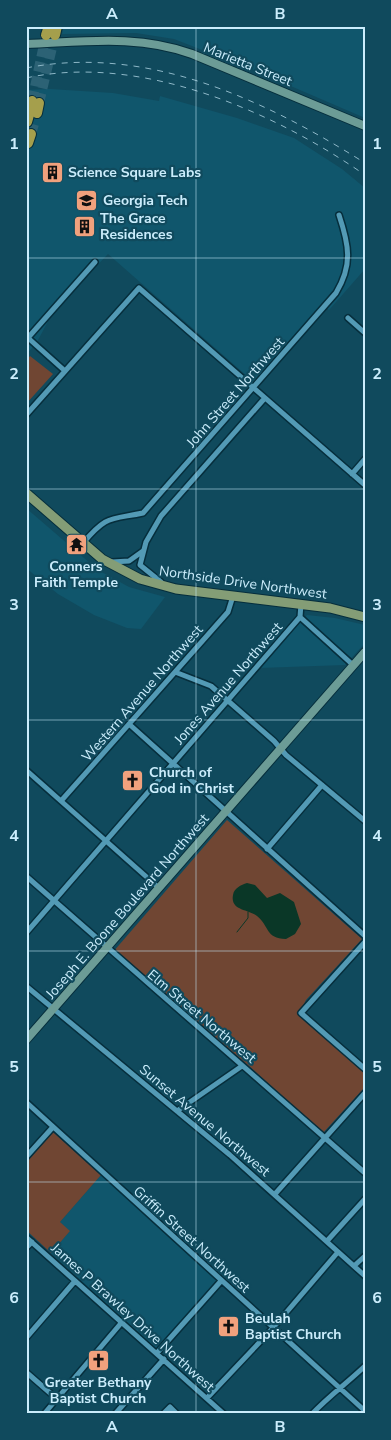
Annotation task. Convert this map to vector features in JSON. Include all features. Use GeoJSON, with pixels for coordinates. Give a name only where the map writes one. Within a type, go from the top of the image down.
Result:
{"type":"FeatureCollection","features":[{"type":"Feature","properties":{"kind":"main road","name":"Marietta Street"},"geometry":{"type":"LineString","coordinates":[[26,44],[53,33],[167,46],[199,57],[365,126]]}},
{"type":"Feature","properties":{"kind":"main road","name":"Northside Drive Northwest"},"geometry":{"type":"LineString","coordinates":[[26,493],[107,562],[140,579],[166,586],[341,610],[365,617]]}},
{"type":"Feature","properties":{"kind":"main road","name":"Joseph E. Boone Boulevard Northwest"},"geometry":{"type":"LineString","coordinates":[[26,1040],[365,652]]}},
{"type":"Feature","properties":{"kind":"street","name":"John Street Northwest"},"geometry":{"type":"LineString","coordinates":[[83,543],[102,522],[125,514],[143,513],[253,389],[342,282],[347,271],[348,249],[339,215]]}},
{"type":"Feature","properties":{"kind":"street"},"geometry":{"type":"LineString","coordinates":[[65,371],[27,338],[95,262]]}},
{"type":"Feature","properties":{"kind":"street"},"geometry":{"type":"LineString","coordinates":[[26,415],[139,288],[264,399],[365,485]]}},
{"type":"Feature","properties":{"kind":"street"},"geometry":{"type":"LineString","coordinates":[[348,318],[365,333]]}},
{"type":"Feature","properties":{"kind":"street"},"geometry":{"type":"LineString","coordinates":[[166,586],[140,565],[143,551],[161,516],[264,399]]}},
{"type":"Feature","properties":{"kind":"street"},"geometry":{"type":"LineString","coordinates":[[352,474],[365,459]]}},
{"type":"Feature","properties":{"kind":"street"},"geometry":{"type":"LineString","coordinates":[[107,562],[127,562],[143,551]]}},
{"type":"Feature","properties":{"kind":"street","name":"Western Avenue Northwest"},"geometry":{"type":"LineString","coordinates":[[61,801],[228,612],[233,596]]}},
{"type":"Feature","properties":{"kind":"street","name":"Jones Avenue Northwest"},"geometry":{"type":"LineString","coordinates":[[26,933],[300,617],[301,604]]}},
{"type":"Feature","properties":{"kind":"street"},"geometry":{"type":"LineString","coordinates":[[300,617],[353,665]]}},
{"type":"Feature","properties":{"kind":"street"},"geometry":{"type":"LineString","coordinates":[[175,672],[203,682],[228,700],[365,821]]}},
{"type":"Feature","properties":{"kind":"street"},"geometry":{"type":"LineString","coordinates":[[129,724],[365,936]]}},
{"type":"Feature","properties":{"kind":"street"},"geometry":{"type":"LineString","coordinates":[[26,770],[159,888]]}},
{"type":"Feature","properties":{"kind":"street"},"geometry":{"type":"LineString","coordinates":[[267,849],[322,785]]}},
{"type":"Feature","properties":{"kind":"street","name":"Elm Street Northwest"},"geometry":{"type":"LineString","coordinates":[[26,876],[365,1173]]}},
{"type":"Feature","properties":{"kind":"street"},"geometry":{"type":"LineString","coordinates":[[365,942],[301,1013],[365,1069]]}},
{"type":"Feature","properties":{"kind":"street","name":"Sunset Avenue Northwest"},"geometry":{"type":"LineString","coordinates":[[26,986],[275,1194],[365,1276]]}},
{"type":"Feature","properties":{"kind":"street"},"geometry":{"type":"LineString","coordinates":[[177,1111],[242,1066]]}},
{"type":"Feature","properties":{"kind":"street"},"geometry":{"type":"LineString","coordinates":[[275,1194],[365,1093]]}},
{"type":"Feature","properties":{"kind":"street","name":"Griffin Street Northwest"},"geometry":{"type":"LineString","coordinates":[[26,1102],[365,1411]]}},
{"type":"Feature","properties":{"kind":"street"},"geometry":{"type":"LineString","coordinates":[[26,1157],[53,1127]]}},
{"type":"Feature","properties":{"kind":"street"},"geometry":{"type":"LineString","coordinates":[[327,1241],[365,1199]]}},
{"type":"Feature","properties":{"kind":"street","name":"James P Brawley Drive Northwest"},"geometry":{"type":"LineString","coordinates":[[26,1237],[224,1414]]}},
{"type":"Feature","properties":{"kind":"street"},"geometry":{"type":"LineString","coordinates":[[26,1248],[32,1242]]}},
{"type":"Feature","properties":{"kind":"street"},"geometry":{"type":"LineString","coordinates":[[207,1398],[273,1328],[338,1252]]}},
{"type":"Feature","properties":{"kind":"street"},"geometry":{"type":"LineString","coordinates":[[354,1266],[365,1256]]}},
{"type":"Feature","properties":{"kind":"street"},"geometry":{"type":"LineString","coordinates":[[26,1338],[76,1281]]}},
{"type":"Feature","properties":{"kind":"street"},"geometry":{"type":"LineString","coordinates":[[157,1353],[221,1281]]}},
{"type":"Feature","properties":{"kind":"street"},"geometry":{"type":"LineString","coordinates":[[44,1414],[122,1322]]}},
{"type":"Feature","properties":{"kind":"street"},"geometry":{"type":"LineString","coordinates":[[116,1414],[164,1360]]}},
{"type":"Feature","properties":{"kind":"street"},"geometry":{"type":"LineString","coordinates":[[312,1414],[365,1366]]}},
{"type":"Feature","properties":{"kind":"street"},"geometry":{"type":"LineString","coordinates":[[26,1372],[56,1399]]}},
{"type":"Feature","properties":{"kind":"street"},"geometry":{"type":"LineString","coordinates":[[163,1414],[170,1407],[177,1414]]}},
{"type":"Feature","properties":{"kind":"shaded area"},"geometry":{"type":"Polygon","coordinates":[[[64,26],[365,26],[365,118],[251,69],[174,39],[136,33],[62,34],[64,26]]]}},
{"type":"Feature","properties":{"kind":"shaded area"},"geometry":{"type":"Polygon","coordinates":[[[50,89],[113,93],[159,101],[160,96],[237,118],[294,138],[342,169],[365,188],[365,269],[329,310],[322,304],[255,383],[108,254],[54,310],[37,342],[26,355],[26,90],[50,89]]]}},
{"type":"Feature","properties":{"kind":"shaded area"},"geometry":{"type":"Polygon","coordinates":[[[30,356],[53,374],[26,404],[26,361],[30,356]]]}},
{"type":"Feature","properties":{"kind":"shaded area"},"geometry":{"type":"Polygon","coordinates":[[[26,508],[98,570],[129,587],[165,597],[141,629],[127,628],[94,615],[58,594],[26,568],[26,508]]]}},
{"type":"Feature","properties":{"kind":"shaded area"},"geometry":{"type":"Polygon","coordinates":[[[307,615],[335,618],[365,625],[365,643],[345,665],[259,668],[307,615]]]}},
{"type":"Feature","properties":{"kind":"shaded area"},"geometry":{"type":"Polygon","coordinates":[[[227,820],[362,939],[306,1000],[299,1014],[365,1073],[365,1087],[323,1133],[249,1066],[113,952],[227,820]]]}},
{"type":"Feature","properties":{"kind":"shaded area"},"geometry":{"type":"Polygon","coordinates":[[[247,883],[255,885],[267,898],[280,893],[294,902],[301,924],[295,934],[286,939],[274,937],[257,916],[234,904],[233,895],[235,890],[247,883]]]}},
{"type":"Feature","properties":{"kind":"shaded area"},"geometry":{"type":"Polygon","coordinates":[[[53,1132],[101,1175],[60,1222],[70,1231],[51,1253],[26,1230],[26,1163],[53,1132]]]}},
{"type":"Feature","properties":{"kind":"shaded area"},"geometry":{"type":"Polygon","coordinates":[[[101,1175],[217,1281],[156,1349],[51,1253],[69,1232],[60,1222],[101,1175]]]}},
{"type":"Feature","properties":{"kind":"waterway"},"geometry":{"type":"LineString","coordinates":[[237,932],[248,918],[248,912]]}},
{"type":"Feature","properties":{"kind":"tunnel"},"geometry":{"type":"LineString","coordinates":[[32,101],[46,35]]}},
{"type":"Feature","properties":{"kind":"tunnel"},"geometry":{"type":"LineString","coordinates":[[39,103],[55,35]]}},
{"type":"Feature","properties":{"kind":"tunnel"},"geometry":{"type":"LineString","coordinates":[[31,134],[34,124]]}},
{"type":"Feature","properties":{"kind":"railway"},"geometry":{"type":"LineString","coordinates":[[26,68],[71,63],[116,64],[160,71],[203,83],[246,99],[287,118],[365,163]]}},
{"type":"Feature","properties":{"kind":"railway"},"geometry":{"type":"LineString","coordinates":[[26,78],[70,72],[114,74],[159,81],[204,93],[289,129],[329,151],[365,175]]}},
{"type":"Feature","properties":{"kind":"place","name":"Science Square Labs"},"geometry":{"type":"Point","coordinates":[52,172]}},
{"type":"Feature","properties":{"kind":"place","name":"Georgia Tech"},"geometry":{"type":"Point","coordinates":[87,200]}},
{"type":"Feature","properties":{"kind":"place","name":"The Grace Residences"},"geometry":{"type":"Point","coordinates":[84,226]}},
{"type":"Feature","properties":{"kind":"place","name":"Conners Faith Temple"},"geometry":{"type":"Point","coordinates":[76,544]}},
{"type":"Feature","properties":{"kind":"place","name":"Church of God in Christ"},"geometry":{"type":"Point","coordinates":[133,780]}},
{"type":"Feature","properties":{"kind":"place","name":"Beulah Baptist Church"},"geometry":{"type":"Point","coordinates":[229,1326]}},
{"type":"Feature","properties":{"kind":"place","name":"Greater Bethany Baptist Church"},"geometry":{"type":"Point","coordinates":[98,1360]}}]}
